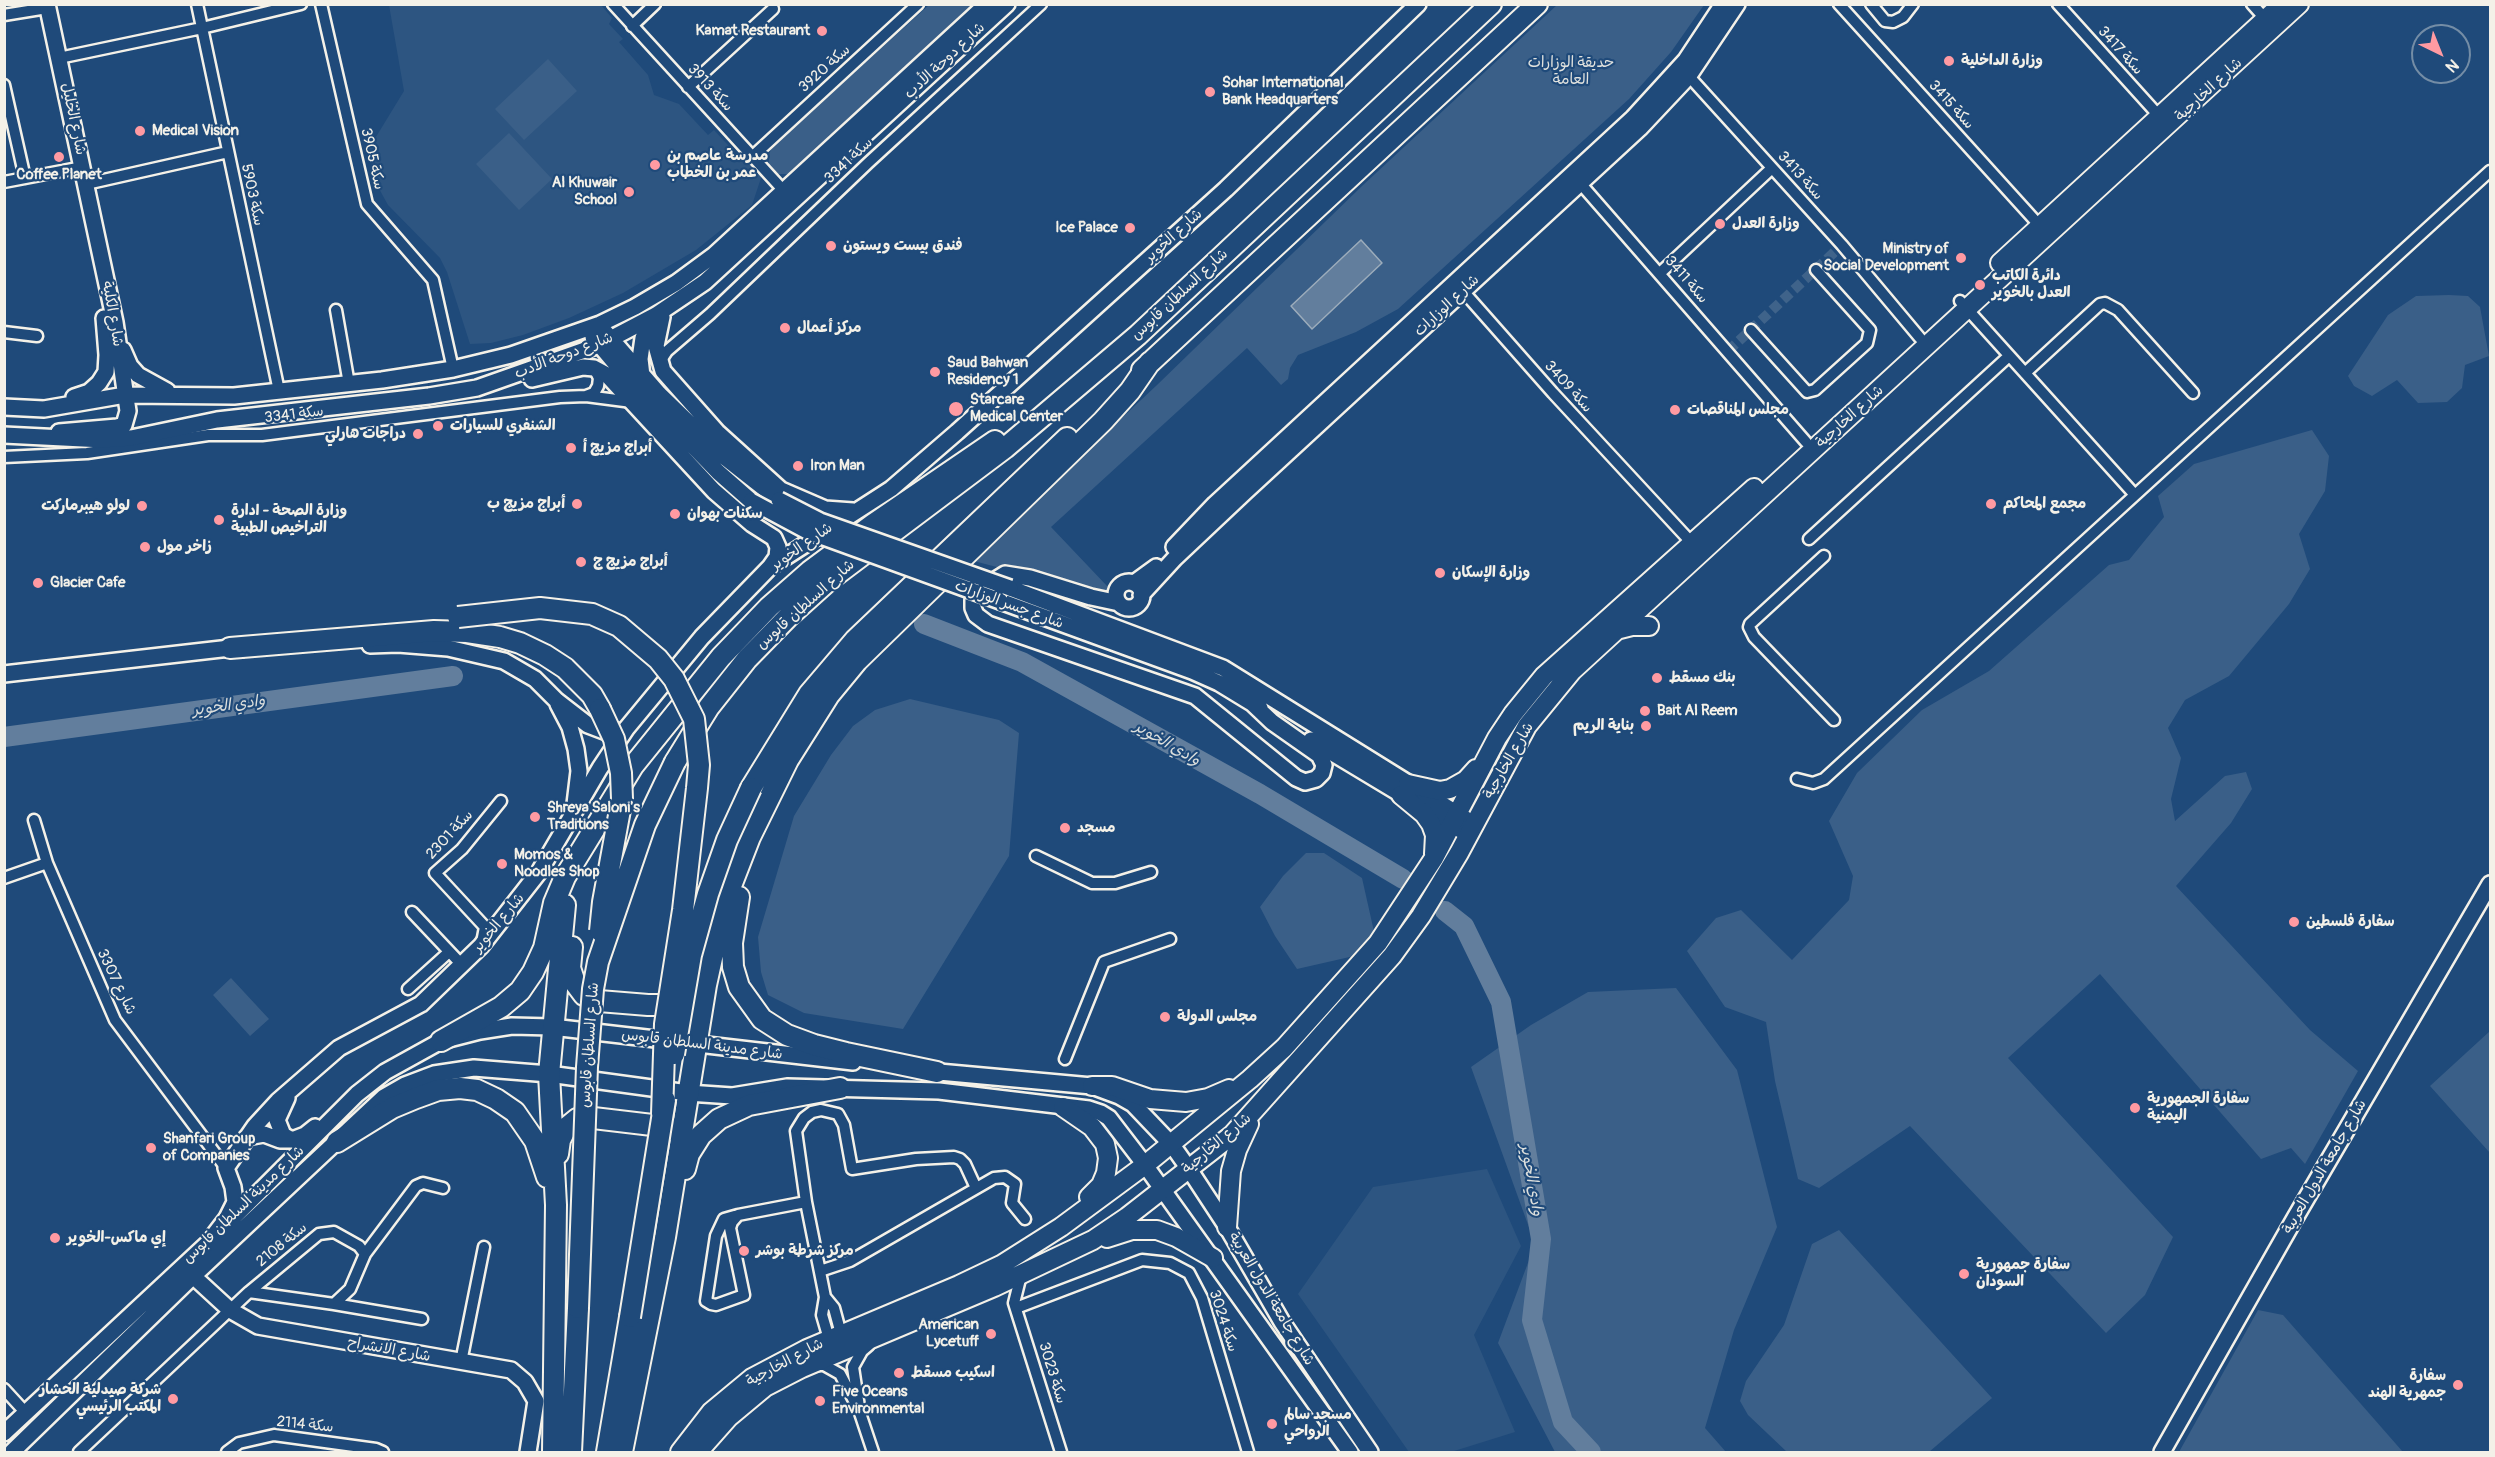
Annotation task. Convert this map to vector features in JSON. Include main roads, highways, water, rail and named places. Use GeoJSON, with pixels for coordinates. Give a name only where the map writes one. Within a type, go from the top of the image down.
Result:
{"type":"FeatureCollection","features":[{"type":"Feature","properties":{"kind":"highway","name":"شارع السلطان قابوس"},"geometry":{"type":"LineString","coordinates":[[571,1452],[586,1067],[598,962],[645,825],[675,762],[709,707],[747,659],[788,616],[828,581],[1005,448],[1147,327],[1491,4]]}},
{"type":"Feature","properties":{"kind":"highway","name":"شارع السلطان قابوس"},"geometry":{"type":"LineString","coordinates":[[607,1452],[662,1114],[691,955],[723,851],[751,788],[809,694],[855,640],[995,505],[1537,4]]}},
{"type":"Feature","properties":{"kind":"highway"},"geometry":{"type":"LineString","coordinates":[[622,1452],[665,1237],[706,984],[724,904],[759,820],[799,742],[829,695],[857,661],[1103,421],[1130,392],[1150,362]]}},
{"type":"Feature","properties":{"kind":"highway"},"geometry":{"type":"LineString","coordinates":[[441,1041],[493,1012],[520,991],[533,972],[543,948],[554,903],[565,877],[633,766],[721,657],[769,607],[810,571],[952,469],[1002,437],[1042,417]]}},
{"type":"Feature","properties":{"kind":"highway"},"geometry":{"type":"LineString","coordinates":[[230,648],[302,634],[540,608],[592,614],[619,626],[658,659],[674,679],[694,719],[699,765],[665,1024],[662,1114]]}},
{"type":"Feature","properties":{"kind":"highway"},"geometry":{"type":"LineString","coordinates":[[230,648],[434,631],[467,632],[520,642],[545,654],[565,668],[592,695],[600,709],[614,739],[621,773],[622,799],[603,902],[598,962]]}},
{"type":"Feature","properties":{"kind":"highway"},"geometry":{"type":"LineString","coordinates":[[759,820],[738,905],[732,943],[733,967],[739,987],[749,1003],[762,1019],[787,1035],[846,1053],[937,1072]]}},
{"type":"Feature","properties":{"kind":"highway"},"geometry":{"type":"LineString","coordinates":[[553,1452],[556,1205],[549,1074],[564,910],[580,853]]}},
{"type":"Feature","properties":{"kind":"highway"},"geometry":{"type":"LineString","coordinates":[[564,910],[572,942],[570,968],[575,983],[584,995],[599,1001],[648,1005],[692,1005],[701,996],[706,984]]}},
{"type":"Feature","properties":{"kind":"highway"},"geometry":{"type":"LineString","coordinates":[[337,1142],[392,1108],[416,1098],[438,1090],[460,1088],[477,1090],[515,1112],[525,1125],[535,1142],[556,1205]]}},
{"type":"Feature","properties":{"kind":"highway"},"geometry":{"type":"LineString","coordinates":[[665,1237],[673,1225],[689,1154],[701,1135],[719,1119],[749,1105],[840,1088]]}},
{"type":"Feature","properties":{"kind":"highway"},"geometry":{"type":"LineString","coordinates":[[554,1179],[560,1140],[566,1128],[577,1119],[585,1117],[669,1127],[675,1131],[680,1144]]}},
{"type":"Feature","properties":{"kind":"main road","name":"شارع دوحة الأدب"},"geometry":{"type":"LineString","coordinates":[[4,407],[44,409],[125,394],[234,396],[349,384],[453,369],[511,355],[593,327],[635,308],[714,255],[987,4]]}},
{"type":"Feature","properties":{"kind":"main road","name":"شارع دوحة الأدب"},"geometry":{"type":"LineString","coordinates":[[4,435],[36,435],[103,441],[131,438],[217,420],[429,396],[477,388],[605,342],[680,300],[735,256],[1007,4]]}},
{"type":"Feature","properties":{"kind":"main road","name":"شارع الخوير"},"geometry":{"type":"LineString","coordinates":[[207,1244],[235,1202],[233,1186],[226,1168],[267,1112],[352,1040],[421,1004],[481,946],[530,886],[626,729],[695,645],[770,567],[853,511],[891,489],[1226,189],[1418,4]]}},
{"type":"Feature","properties":{"kind":"main road","name":"شارع الوزارات"},"geometry":{"type":"LineString","coordinates":[[1138,589],[1215,504],[1611,139],[1660,90],[1706,32],[1723,4]]}},
{"type":"Feature","properties":{"kind":"main road","name":"شارع الوزارات"},"geometry":{"type":"LineString","coordinates":[[1138,589],[1175,558],[1647,122],[1688,77],[1737,4]]}},
{"type":"Feature","properties":{"kind":"main road","name":"شارع الخارجية"},"geometry":{"type":"LineString","coordinates":[[1961,310],[2005,275],[2221,78],[2270,24],[2282,4]]}},
{"type":"Feature","properties":{"kind":"main road","name":"شارع الخارجية"},"geometry":{"type":"LineString","coordinates":[[680,1452],[696,1430],[732,1392],[773,1365],[1001,1265],[1060,1227],[1172,1145],[1250,1079],[1284,1048],[1378,943],[1406,904],[1434,858],[1497,738],[1544,676],[1634,603],[1657,591],[1896,375],[2040,226],[2160,117],[2270,24],[2299,4]]}},
{"type":"Feature","properties":{"kind":"main road","name":"شارع الخليل"},"geometry":{"type":"LineString","coordinates":[[47,6],[96,234]]}},
{"type":"Feature","properties":{"kind":"main road"},"geometry":{"type":"LineString","coordinates":[[2099,190],[2106,175],[2151,133],[2160,117],[2172,112],[2203,86],[2221,78]]}},
{"type":"Feature","properties":{"kind":"main road"},"geometry":{"type":"LineString","coordinates":[[2005,275],[2010,262],[2037,236],[2040,226],[2050,223],[2071,206],[2085,202]]}},
{"type":"Feature","properties":{"kind":"main road"},"geometry":{"type":"LineString","coordinates":[[44,409],[89,392],[106,372],[106,334],[96,234]]}},
{"type":"Feature","properties":{"kind":"main road","name":"شارع الكلية"},"geometry":{"type":"LineString","coordinates":[[90,428],[124,425],[128,411],[115,322],[96,234]]}},
{"type":"Feature","properties":{"kind":"main road"},"geometry":{"type":"LineString","coordinates":[[642,376],[640,359],[644,338],[660,324],[680,300]]}},
{"type":"Feature","properties":{"kind":"main road"},"geometry":{"type":"LineString","coordinates":[[1896,375],[1900,366],[1918,346],[1920,338],[1928,337],[1961,310]]}},
{"type":"Feature","properties":{"kind":"main road"},"geometry":{"type":"LineString","coordinates":[[115,322],[125,356],[138,375],[150,384],[178,396]]}},
{"type":"Feature","properties":{"kind":"main road"},"geometry":{"type":"LineString","coordinates":[[660,324],[656,346],[663,371],[717,432],[780,495],[787,499],[780,513],[771,521],[752,524]]}},
{"type":"Feature","properties":{"kind":"main road","name":"شارع جسر الوزارات"},"geometry":{"type":"LineString","coordinates":[[593,327],[630,381],[718,472],[751,501],[807,531],[1192,671],[1404,789]]}},
{"type":"Feature","properties":{"kind":"main road","name":"شارع الخارجية"},"geometry":{"type":"LineString","coordinates":[[698,1452],[716,1430],[765,1387],[808,1365],[1021,1275],[1093,1240],[1232,1135],[1377,975],[1421,916],[1472,830],[1527,726],[1557,687],[1614,630],[1634,603],[1691,543],[1920,338]]}},
{"type":"Feature","properties":{"kind":"main road","name":"شارع جسر الوزارات"},"geometry":{"type":"LineString","coordinates":[[605,342],[723,456],[820,521],[1010,588],[1223,668],[1404,789],[1472,830]]}},
{"type":"Feature","properties":{"kind":"main road"},"geometry":{"type":"LineString","coordinates":[[477,388],[512,385],[583,367],[594,368],[607,375],[714,490],[752,524],[774,538],[800,547]]}},
{"type":"Feature","properties":{"kind":"main road"},"geometry":{"type":"LineString","coordinates":[[36,435],[90,428],[113,422],[118,418],[118,409],[108,405],[65,411],[44,409]]}},
{"type":"Feature","properties":{"kind":"main road"},"geometry":{"type":"LineString","coordinates":[[1781,479],[1803,451],[1806,442],[1812,442],[1832,426],[1847,421]]}},
{"type":"Feature","properties":{"kind":"main road"},"geometry":{"type":"LineString","coordinates":[[780,495],[825,509],[853,511]]}},
{"type":"Feature","properties":{"kind":"main road"},"geometry":{"type":"LineString","coordinates":[[1676,574],[1688,554],[1691,543],[1702,543],[1724,530]]}},
{"type":"Feature","properties":{"kind":"main road"},"geometry":{"type":"LineString","coordinates":[[770,567],[777,557],[778,547],[774,538]]}},
{"type":"Feature","properties":{"kind":"main road"},"geometry":{"type":"LineString","coordinates":[[1138,589],[1139,602],[1133,607],[1126,607],[1119,603],[1030,578],[1005,574],[981,589],[973,600],[972,608],[976,615],[988,624],[1195,696],[1296,777],[1305,782],[1316,779],[1322,773],[1324,765],[1319,755],[1272,722],[1252,703]]}},
{"type":"Feature","properties":{"kind":"main road"},"geometry":{"type":"LineString","coordinates":[[1614,630],[1653,623],[1657,591]]}},
{"type":"Feature","properties":{"kind":"main road"},"geometry":{"type":"LineString","coordinates":[[4,674],[230,648],[266,651],[398,644],[455,649],[504,661],[520,669],[593,728],[609,733],[626,729]]}},
{"type":"Feature","properties":{"kind":"main road"},"geometry":{"type":"LineString","coordinates":[[557,701],[570,728],[579,771],[573,814]]}},
{"type":"Feature","properties":{"kind":"main road"},"geometry":{"type":"LineString","coordinates":[[1404,789],[1440,791],[1459,785],[1474,772],[1497,738]]}},
{"type":"Feature","properties":{"kind":"main road"},"geometry":{"type":"LineString","coordinates":[[1404,789],[1431,824],[1435,835],[1434,858]]}},
{"type":"Feature","properties":{"kind":"main road","name":"شارع جامعة الدول العربية"},"geometry":{"type":"LineString","coordinates":[[2162,1452],[2295,1218],[2490,884]]}},
{"type":"Feature","properties":{"kind":"main road","name":"شارع مدينة السلطان قابوس"},"geometry":{"type":"LineString","coordinates":[[4,1433],[207,1244],[357,1094],[385,1072],[441,1041],[480,1031],[512,1026],[552,1027],[937,1072],[1092,1086],[1133,1104],[1172,1145]]}},
{"type":"Feature","properties":{"kind":"main road"},"geometry":{"type":"LineString","coordinates":[[1300,1029],[1316,1043]]}},
{"type":"Feature","properties":{"kind":"main road","name":"شارع مدينة السلطان قابوس"},"geometry":{"type":"LineString","coordinates":[[12,1452],[193,1276],[384,1097],[405,1084],[434,1074],[474,1068],[549,1074],[688,1094],[732,1096],[787,1088],[939,1091],[1089,1109],[1109,1118],[1145,1165]]}},
{"type":"Feature","properties":{"kind":"main road"},"geometry":{"type":"LineString","coordinates":[[1092,1086],[1112,1086],[1150,1099],[1186,1102],[1208,1098],[1250,1079]]}},
{"type":"Feature","properties":{"kind":"main road"},"geometry":{"type":"LineString","coordinates":[[292,1140],[283,1135],[278,1120],[293,1088]]}},
{"type":"Feature","properties":{"kind":"main road"},"geometry":{"type":"LineString","coordinates":[[247,1137],[264,1134],[280,1140],[292,1140],[305,1135],[357,1094]]}},
{"type":"Feature","properties":{"kind":"main road"},"geometry":{"type":"LineString","coordinates":[[1060,1227],[1101,1185],[1106,1173],[1108,1158],[1105,1144],[1099,1134],[1064,1107]]}},
{"type":"Feature","properties":{"kind":"main road"},"geometry":{"type":"LineString","coordinates":[[1227,1227],[1231,1172],[1237,1150],[1255,1112]]}},
{"type":"Feature","properties":{"kind":"main road","name":"شارع جامعة الدول العربية"},"geometry":{"type":"LineString","coordinates":[[1172,1145],[1227,1227],[1282,1322],[1370,1452]]}},
{"type":"Feature","properties":{"kind":"main road","name":"شارع جامعة الدول العربية"},"geometry":{"type":"LineString","coordinates":[[1145,1165],[1350,1452]]}},
{"type":"Feature","properties":{"kind":"main road"},"geometry":{"type":"LineString","coordinates":[[1093,1240],[1132,1230],[1157,1230],[1176,1237],[1213,1258]]}},
{"type":"Feature","properties":{"kind":"main road","name":"شارع الانشراح"},"geometry":{"type":"LineString","coordinates":[[193,1276],[230,1310],[258,1326],[511,1370],[525,1382],[536,1401],[528,1452]]}},
{"type":"Feature","properties":{"kind":"waterway","name":"وادي الخوير"},"geometry":{"type":"LineString","coordinates":[[924,624],[1022,662],[1260,794],[1403,879]]}},
{"type":"Feature","properties":{"kind":"waterway","name":"وادي الخوير"},"geometry":{"type":"LineString","coordinates":[[4,737],[453,676]]}},
{"type":"Feature","properties":{"kind":"waterway","name":"وادي الخوير"},"geometry":{"type":"LineString","coordinates":[[1445,911],[1464,926],[1501,1002],[1541,1239],[1532,1320],[1563,1422],[1591,1452]]}},
{"type":"Feature","properties":{"kind":"tunnel"},"geometry":{"type":"LineString","coordinates":[[1728,351],[1842,245]]}},
{"type":"Feature","properties":{"kind":"place","name":"Kamat Restaurant"},"geometry":{"type":"Point","coordinates":[822,31]}},
{"type":"Feature","properties":{"kind":"place","name":"وزارة الداخلية"},"geometry":{"type":"Point","coordinates":[1949,61]}},
{"type":"Feature","properties":{"kind":"place","name":"Sohar International Bank Headquarters"},"geometry":{"type":"Point","coordinates":[1210,92]}},
{"type":"Feature","properties":{"kind":"place","name":"Medical Vision"},"geometry":{"type":"Point","coordinates":[140,131]}},
{"type":"Feature","properties":{"kind":"place","name":"Coffee Planet"},"geometry":{"type":"Point","coordinates":[59,157]}},
{"type":"Feature","properties":{"kind":"place","name":"مدرسة عاصم بن عمر بن الخطاب"},"geometry":{"type":"Point","coordinates":[655,165]}},
{"type":"Feature","properties":{"kind":"place","name":"Al Khuwair School"},"geometry":{"type":"Point","coordinates":[629,192]}},
{"type":"Feature","properties":{"kind":"place","name":"وزارة العدل"},"geometry":{"type":"Point","coordinates":[1720,224]}},
{"type":"Feature","properties":{"kind":"place","name":"Ice Palace"},"geometry":{"type":"Point","coordinates":[1130,228]}},
{"type":"Feature","properties":{"kind":"place","name":"فندق بيست ويستون"},"geometry":{"type":"Point","coordinates":[831,246]}},
{"type":"Feature","properties":{"kind":"place","name":"Ministry of Social Development"},"geometry":{"type":"Point","coordinates":[1961,258]}},
{"type":"Feature","properties":{"kind":"place","name":"دائرة الكاتب العدل بالخوير"},"geometry":{"type":"Point","coordinates":[1980,285]}},
{"type":"Feature","properties":{"kind":"place","name":"مركز أعمال"},"geometry":{"type":"Point","coordinates":[785,328]}},
{"type":"Feature","properties":{"kind":"place","name":"Saud Bahwan Residency 1"},"geometry":{"type":"Point","coordinates":[935,372]}},
{"type":"Feature","properties":{"kind":"place","name":"Starcare Medical Center"},"geometry":{"type":"Point","coordinates":[956,409]}},
{"type":"Feature","properties":{"kind":"place","name":"مجلس المناقصات"},"geometry":{"type":"Point","coordinates":[1675,410]}},
{"type":"Feature","properties":{"kind":"place","name":"الشنفري للسيارات"},"geometry":{"type":"Point","coordinates":[438,426]}},
{"type":"Feature","properties":{"kind":"place","name":"دراجات هارلي"},"geometry":{"type":"Point","coordinates":[418,434]}},
{"type":"Feature","properties":{"kind":"place","name":"أبراج مزيج أ"},"geometry":{"type":"Point","coordinates":[571,448]}},
{"type":"Feature","properties":{"kind":"place","name":"Iron Man"},"geometry":{"type":"Point","coordinates":[798,466]}},
{"type":"Feature","properties":{"kind":"place","name":"أبراج مزيج ب"},"geometry":{"type":"Point","coordinates":[577,504]}},
{"type":"Feature","properties":{"kind":"place","name":"مجمع المحاكم"},"geometry":{"type":"Point","coordinates":[1991,504]}},
{"type":"Feature","properties":{"kind":"place","name":"لولو هيبرماركت"},"geometry":{"type":"Point","coordinates":[142,506]}},
{"type":"Feature","properties":{"kind":"place","name":"سكنات بهوان"},"geometry":{"type":"Point","coordinates":[675,514]}},
{"type":"Feature","properties":{"kind":"place","name":"وزارة الصحة - ادارة التراخيص الطبية"},"geometry":{"type":"Point","coordinates":[219,520]}},
{"type":"Feature","properties":{"kind":"place","name":"زاخر مول"},"geometry":{"type":"Point","coordinates":[145,547]}},
{"type":"Feature","properties":{"kind":"place","name":"أبراج مزيج ج"},"geometry":{"type":"Point","coordinates":[581,562]}},
{"type":"Feature","properties":{"kind":"place","name":"وزارة الإسكان"},"geometry":{"type":"Point","coordinates":[1440,573]}},
{"type":"Feature","properties":{"kind":"place","name":"Glacier Cafe"},"geometry":{"type":"Point","coordinates":[38,583]}},
{"type":"Feature","properties":{"kind":"place","name":"بنك مسقط"},"geometry":{"type":"Point","coordinates":[1657,678]}},
{"type":"Feature","properties":{"kind":"place","name":"Bait Al Reem"},"geometry":{"type":"Point","coordinates":[1645,711]}},
{"type":"Feature","properties":{"kind":"place","name":"بناية الريم"},"geometry":{"type":"Point","coordinates":[1646,726]}},
{"type":"Feature","properties":{"kind":"place","name":"Shreya Saloni's Traditions"},"geometry":{"type":"Point","coordinates":[535,817]}},
{"type":"Feature","properties":{"kind":"place","name":"مسجد"},"geometry":{"type":"Point","coordinates":[1065,828]}},
{"type":"Feature","properties":{"kind":"place","name":"Momos & Noodles Shop"},"geometry":{"type":"Point","coordinates":[502,864]}},
{"type":"Feature","properties":{"kind":"place","name":"سفارة فلسطين"},"geometry":{"type":"Point","coordinates":[2294,922]}},
{"type":"Feature","properties":{"kind":"place","name":"مجلس الدولة"},"geometry":{"type":"Point","coordinates":[1165,1017]}},
{"type":"Feature","properties":{"kind":"place","name":"سفارة الجمهورية اليمنية"},"geometry":{"type":"Point","coordinates":[2135,1108]}},
{"type":"Feature","properties":{"kind":"place","name":"Shanfari Group of Companies"},"geometry":{"type":"Point","coordinates":[151,1148]}},
{"type":"Feature","properties":{"kind":"place","name":"إي ماكس-الخوير"},"geometry":{"type":"Point","coordinates":[55,1238]}},
{"type":"Feature","properties":{"kind":"place","name":"مركز شرطة بوشر"},"geometry":{"type":"Point","coordinates":[744,1251]}},
{"type":"Feature","properties":{"kind":"place","name":"سفارة جمهورية السودان"},"geometry":{"type":"Point","coordinates":[1964,1274]}},
{"type":"Feature","properties":{"kind":"place","name":"American Lycetuff"},"geometry":{"type":"Point","coordinates":[991,1334]}},
{"type":"Feature","properties":{"kind":"place","name":"اسكيب مسقط"},"geometry":{"type":"Point","coordinates":[899,1373]}},
{"type":"Feature","properties":{"kind":"place","name":"سفارة جمهرية الهند"},"geometry":{"type":"Point","coordinates":[2458,1385]}},
{"type":"Feature","properties":{"kind":"place","name":"شركة صيدلية الحشار المكتب الرئيسي"},"geometry":{"type":"Point","coordinates":[173,1399]}},
{"type":"Feature","properties":{"kind":"place","name":"Five Oceans Environmental"},"geometry":{"type":"Point","coordinates":[820,1401]}},
{"type":"Feature","properties":{"kind":"place","name":"مسجد سالم الرواحي"},"geometry":{"type":"Point","coordinates":[1272,1424]}},
{"type":"Feature","properties":{"kind":"park label","name":"حديقة الوزارات العامة"},"geometry":{"type":"Point","coordinates":[1571,72]}}]}
